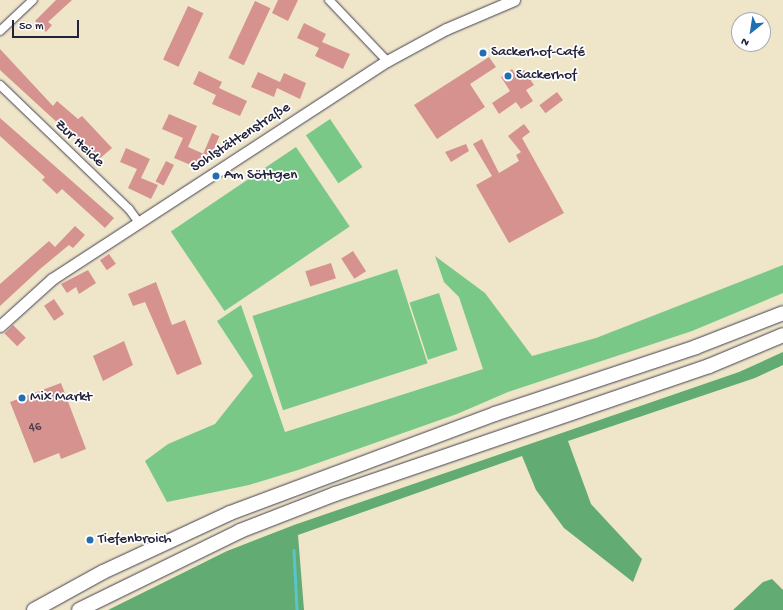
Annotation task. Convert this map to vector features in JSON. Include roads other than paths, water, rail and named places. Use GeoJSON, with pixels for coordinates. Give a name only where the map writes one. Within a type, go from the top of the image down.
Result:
{"type":"FeatureCollection","features":[{"type":"Feature","properties":{"kind":"highway"},"geometry":{"type":"LineString","coordinates":[[34,610],[103,572],[230,513],[495,414],[696,347],[783,312]]}},
{"type":"Feature","properties":{"kind":"highway"},"geometry":{"type":"LineString","coordinates":[[79,610],[248,528],[335,494],[709,366],[783,335]]}},
{"type":"Feature","properties":{"kind":"street"},"geometry":{"type":"LineString","coordinates":[[0,31],[33,0]]}},
{"type":"Feature","properties":{"kind":"street"},"geometry":{"type":"LineString","coordinates":[[329,0],[387,61]]}},
{"type":"Feature","properties":{"kind":"street","name":"Sohlstättenstraße"},"geometry":{"type":"LineString","coordinates":[[0,326],[52,279],[387,61],[446,29],[514,0]]}},
{"type":"Feature","properties":{"kind":"street","name":"Zur Heide"},"geometry":{"type":"LineString","coordinates":[[0,85],[132,213],[138,223]]}},
{"type":"Feature","properties":{"kind":"waterway"},"geometry":{"type":"LineString","coordinates":[[294,550],[297,610]]}},
{"type":"Feature","properties":{"kind":"place","name":"Sackerhof-Café"},"geometry":{"type":"Point","coordinates":[483,53]}},
{"type":"Feature","properties":{"kind":"place","name":"Sackerhof"},"geometry":{"type":"Point","coordinates":[508,76]}},
{"type":"Feature","properties":{"kind":"place","name":"Am Söttgen"},"geometry":{"type":"Point","coordinates":[216,176]}},
{"type":"Feature","properties":{"kind":"place","name":"Mix Markt"},"geometry":{"type":"Point","coordinates":[22,398]}},
{"type":"Feature","properties":{"kind":"place","name":"Tiefenbroich"},"geometry":{"type":"Point","coordinates":[90,540]}}]}
